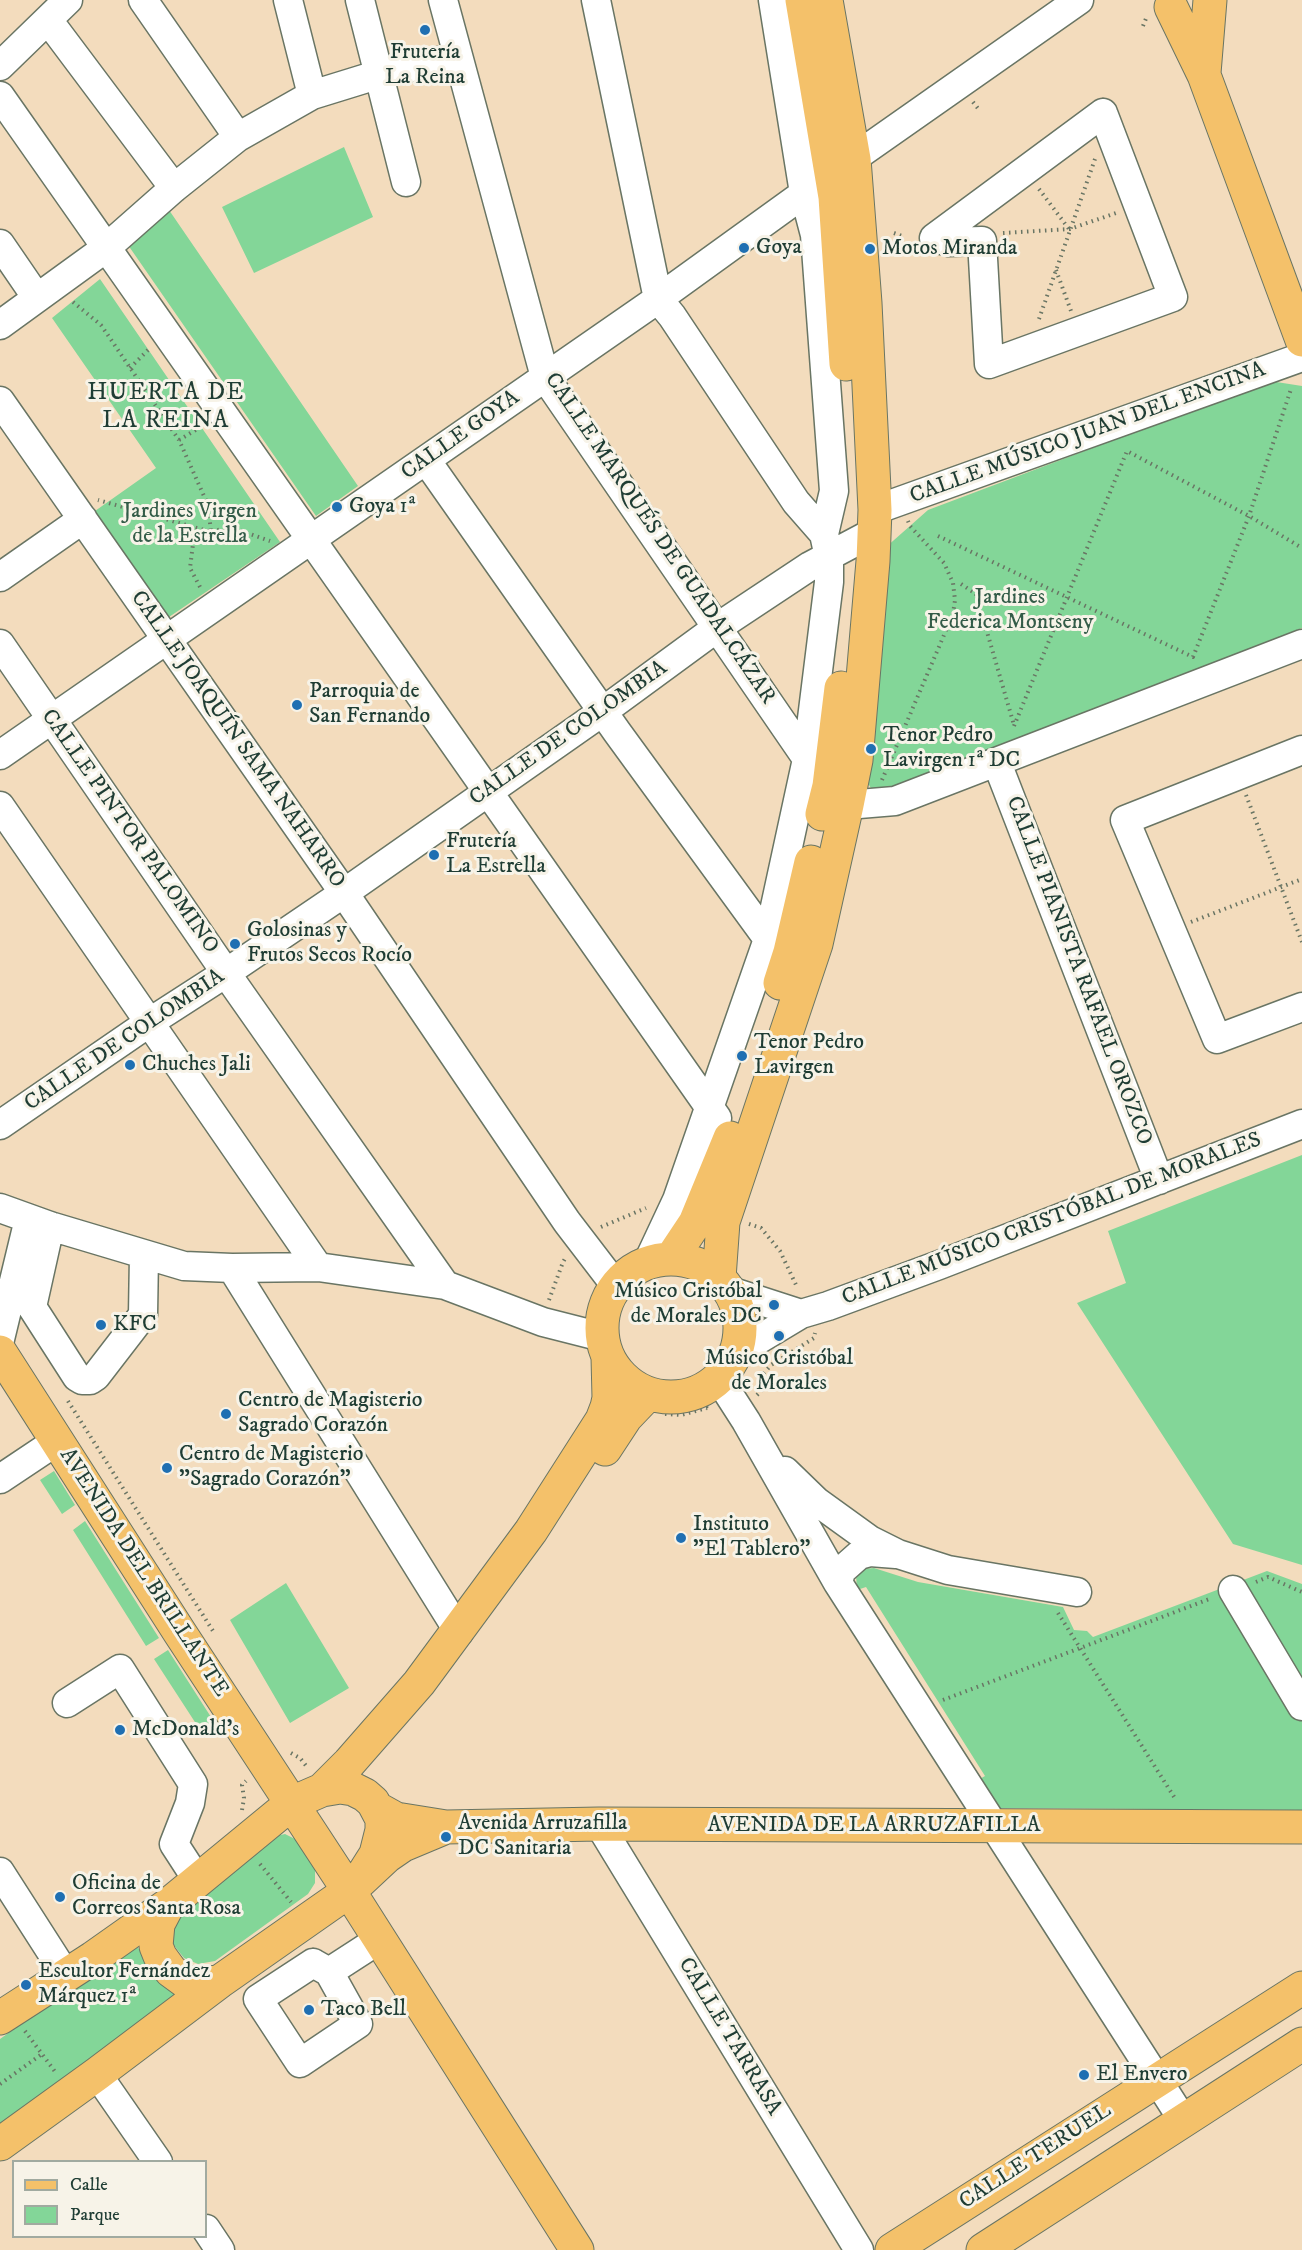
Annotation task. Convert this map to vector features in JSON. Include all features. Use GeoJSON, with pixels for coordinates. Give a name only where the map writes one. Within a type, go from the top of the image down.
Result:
{"type":"FeatureCollection","features":[{"type":"Feature","properties":{"kind":"main road"},"geometry":{"type":"LineString","coordinates":[[802,0],[842,166]]}},
{"type":"Feature","properties":{"kind":"main road"},"geometry":{"type":"LineString","coordinates":[[659,1261],[695,1222],[730,1137],[779,945],[838,796],[856,760],[851,535],[857,527],[835,197],[842,166],[826,0]]}},
{"type":"Feature","properties":{"kind":"main road"},"geometry":{"type":"LineString","coordinates":[[1162,2],[1185,10],[1198,7],[1209,0]]}},
{"type":"Feature","properties":{"kind":"main road"},"geometry":{"type":"LineString","coordinates":[[1204,75],[1209,0]]}},
{"type":"Feature","properties":{"kind":"main road"},"geometry":{"type":"LineString","coordinates":[[1162,2],[1204,75],[1302,340]]}},
{"type":"Feature","properties":{"kind":"main road"},"geometry":{"type":"LineString","coordinates":[[725,1285],[723,1222],[816,944],[838,796]]}},
{"type":"Feature","properties":{"kind":"main road"},"geometry":{"type":"LineString","coordinates":[[316,1780],[349,1763],[419,1683],[459,1632],[531,1531],[602,1420],[609,1398],[602,1319],[607,1302],[616,1286],[630,1273],[659,1261],[688,1261],[705,1268],[725,1285],[737,1306],[741,1322],[740,1338],[727,1366],[703,1390],[685,1396],[666,1398],[626,1417],[552,1535],[486,1631],[434,1696],[385,1751],[371,1784],[376,1806]]}},
{"type":"Feature","properties":{"kind":"main road"},"geometry":{"type":"LineString","coordinates":[[605,1347],[619,1375],[654,1404]]}},
{"type":"Feature","properties":{"kind":"main road","name":"AVENIDA DEL BRILLANTE"},"geometry":{"type":"LineString","coordinates":[[0,1352],[292,1803],[353,1887],[380,1939],[577,2250]]}},
{"type":"Feature","properties":{"kind":"main road","name":"AVENIDA DE LA ARRUZAFILLA"},"geometry":{"type":"LineString","coordinates":[[446,1827],[403,1845],[353,1887],[219,1982],[196,1984],[186,1982],[171,1971],[160,1956],[156,1946],[156,1935],[161,1915],[168,1905],[292,1803],[316,1780],[352,1789],[396,1819],[446,1827],[599,1824],[1302,1827]]}},
{"type":"Feature","properties":{"kind":"main road","name":"AVENIDA DE LA ARRUZAFILLA"},"geometry":{"type":"LineString","coordinates":[[353,1887],[370,1866],[381,1842],[382,1820],[376,1806]]}},
{"type":"Feature","properties":{"kind":"main road"},"geometry":{"type":"LineString","coordinates":[[5,2015],[168,1905]]}},
{"type":"Feature","properties":{"kind":"main road"},"geometry":{"type":"LineString","coordinates":[[0,2144],[219,1982]]}},
{"type":"Feature","properties":{"kind":"main road","name":"CALLE TERUEL"},"geometry":{"type":"LineString","coordinates":[[892,2250],[1302,1988]]}},
{"type":"Feature","properties":{"kind":"main road"},"geometry":{"type":"LineString","coordinates":[[983,2250],[1302,2044]]}},
{"type":"Feature","properties":{"kind":"street"},"geometry":{"type":"LineString","coordinates":[[0,66],[68,0]]}},
{"type":"Feature","properties":{"kind":"street"},"geometry":{"type":"LineString","coordinates":[[143,0],[238,137]]}},
{"type":"Feature","properties":{"kind":"street"},"geometry":{"type":"LineString","coordinates":[[288,0],[312,94]]}},
{"type":"Feature","properties":{"kind":"street"},"geometry":{"type":"LineString","coordinates":[[360,0],[406,182]]}},
{"type":"Feature","properties":{"kind":"street","name":"CALLE MARQUÉS DE GUADALCÁZAR"},"geometry":{"type":"LineString","coordinates":[[443,0],[545,377],[807,759],[838,796]]}},
{"type":"Feature","properties":{"kind":"street"},"geometry":{"type":"LineString","coordinates":[[596,0],[658,299],[672,316],[796,502],[851,535]]}},
{"type":"Feature","properties":{"kind":"street"},"geometry":{"type":"LineString","coordinates":[[659,1261],[709,1107],[779,945],[807,759],[829,582],[851,535],[834,491],[815,235],[804,193],[773,0]]}},
{"type":"Feature","properties":{"kind":"street","name":"CALLE GOYA"},"geometry":{"type":"LineString","coordinates":[[0,755],[658,299],[842,166],[1079,0]]}},
{"type":"Feature","properties":{"kind":"street"},"geometry":{"type":"LineString","coordinates":[[48,20],[174,188]]}},
{"type":"Feature","properties":{"kind":"street"},"geometry":{"type":"LineString","coordinates":[[0,325],[106,248],[174,188],[238,137],[312,94],[380,74],[458,57]]}},
{"type":"Feature","properties":{"kind":"street"},"geometry":{"type":"LineString","coordinates":[[0,96],[730,1137]]}},
{"type":"Feature","properties":{"kind":"street"},"geometry":{"type":"LineString","coordinates":[[1103,113],[1173,297],[989,364],[982,241],[949,242],[934,237],[1025,170],[1103,113]]}},
{"type":"Feature","properties":{"kind":"street"},"geometry":{"type":"LineString","coordinates":[[0,244],[37,298]]}},
{"type":"Feature","properties":{"kind":"street","name":"CALLE MÚSICO JUAN DEL ENCINA"},"geometry":{"type":"LineString","coordinates":[[851,535],[1302,357]]}},
{"type":"Feature","properties":{"kind":"street","name":"CALLE JOAQUÍN SAMA NAHARRO"},"geometry":{"type":"LineString","coordinates":[[0,401],[85,512],[166,640],[344,893],[567,1222],[616,1286]]}},
{"type":"Feature","properties":{"kind":"street"},"geometry":{"type":"LineString","coordinates":[[426,460],[602,712],[779,945]]}},
{"type":"Feature","properties":{"kind":"street"},"geometry":{"type":"LineString","coordinates":[[0,577],[85,512]]}},
{"type":"Feature","properties":{"kind":"street","name":"CALLE DE COLOMBIA"},"geometry":{"type":"LineString","coordinates":[[0,1125],[344,893],[851,535]]}},
{"type":"Feature","properties":{"kind":"street","name":"CALLE PINTOR PALOMINO"},"geometry":{"type":"LineString","coordinates":[[0,644],[226,973],[445,1285]]}},
{"type":"Feature","properties":{"kind":"street"},"geometry":{"type":"LineString","coordinates":[[838,796],[895,801],[1302,644]]}},
{"type":"Feature","properties":{"kind":"street"},"geometry":{"type":"LineString","coordinates":[[1302,750],[1125,820],[1217,1039],[1302,1007]]}},
{"type":"Feature","properties":{"kind":"street","name":"CALLE PIANISTA RAFAEL OROZCO"},"geometry":{"type":"LineString","coordinates":[[997,763],[1159,1180]]}},
{"type":"Feature","properties":{"kind":"street"},"geometry":{"type":"LineString","coordinates":[[0,806],[318,1267]]}},
{"type":"Feature","properties":{"kind":"street","name":"CALLE MÚSICO CRISTÓBAL DE MORALES"},"geometry":{"type":"LineString","coordinates":[[727,1366],[808,1322],[828,1306],[1302,1124]]}},
{"type":"Feature","properties":{"kind":"street"},"geometry":{"type":"LineString","coordinates":[[0,1208],[184,1266],[318,1267],[445,1285],[605,1347]]}},
{"type":"Feature","properties":{"kind":"street"},"geometry":{"type":"LineString","coordinates":[[39,1222],[32,1307],[77,1377],[82,1380],[90,1380],[96,1376],[143,1315],[144,1255]]}},
{"type":"Feature","properties":{"kind":"street"},"geometry":{"type":"LineString","coordinates":[[0,1339],[39,1222]]}},
{"type":"Feature","properties":{"kind":"street"},"geometry":{"type":"LineString","coordinates":[[231,1268],[459,1632]]}},
{"type":"Feature","properties":{"kind":"street"},"geometry":{"type":"LineString","coordinates":[[725,1285],[808,1322]]}},
{"type":"Feature","properties":{"kind":"street"},"geometry":{"type":"LineString","coordinates":[[727,1366],[762,1448],[838,1583],[1155,2080],[1183,2120]]}},
{"type":"Feature","properties":{"kind":"street"},"geometry":{"type":"LineString","coordinates":[[0,1479],[57,1441]]}},
{"type":"Feature","properties":{"kind":"street"},"geometry":{"type":"LineString","coordinates":[[762,1448],[816,1501],[870,1540],[898,1554],[948,1570],[1077,1592]]}},
{"type":"Feature","properties":{"kind":"street"},"geometry":{"type":"LineString","coordinates":[[838,1583],[841,1571],[859,1555],[870,1552],[898,1554]]}},
{"type":"Feature","properties":{"kind":"street"},"geometry":{"type":"LineString","coordinates":[[1233,1590],[1302,1706]]}},
{"type":"Feature","properties":{"kind":"street"},"geometry":{"type":"LineString","coordinates":[[67,1703],[120,1669],[193,1784],[190,1803],[174,1844],[198,1881]]}},
{"type":"Feature","properties":{"kind":"street","name":"CALLE TARRASA"},"geometry":{"type":"LineString","coordinates":[[599,1824],[859,2250]]}},
{"type":"Feature","properties":{"kind":"street"},"geometry":{"type":"LineString","coordinates":[[0,1872],[66,1975]]}},
{"type":"Feature","properties":{"kind":"street"},"geometry":{"type":"LineString","coordinates":[[329,1972],[380,1939]]}},
{"type":"Feature","properties":{"kind":"street"},"geometry":{"type":"LineString","coordinates":[[97,2074],[157,2160]]}},
{"type":"Feature","properties":{"kind":"street"},"geometry":{"type":"LineString","coordinates":[[207,2230],[220,2250]]}},
{"type":"Feature","properties":{"kind":"path"},"geometry":{"type":"LineString","coordinates":[[972,100],[980,111]]}},
{"type":"Feature","properties":{"kind":"path"},"geometry":{"type":"LineString","coordinates":[[1039,320],[1107,124]]}},
{"type":"Feature","properties":{"kind":"path"},"geometry":{"type":"LineString","coordinates":[[1025,170],[1070,229]]}},
{"type":"Feature","properties":{"kind":"path"},"geometry":{"type":"LineString","coordinates":[[1070,229],[1138,205]]}},
{"type":"Feature","properties":{"kind":"path"},"geometry":{"type":"LineString","coordinates":[[894,233],[905,237]]}},
{"type":"Feature","properties":{"kind":"path"},"geometry":{"type":"LineString","coordinates":[[1055,270],[1078,331]]}},
{"type":"Feature","properties":{"kind":"path"},"geometry":{"type":"LineString","coordinates":[[70,300],[101,326],[179,440],[208,505],[212,532]]}},
{"type":"Feature","properties":{"kind":"path"},"geometry":{"type":"LineString","coordinates":[[130,368],[153,345]]}},
{"type":"Feature","properties":{"kind":"path"},"geometry":{"type":"LineString","coordinates":[[938,536],[1193,657],[1249,516],[1291,389]]}},
{"type":"Feature","properties":{"kind":"path"},"geometry":{"type":"LineString","coordinates":[[179,440],[210,422]]}},
{"type":"Feature","properties":{"kind":"path"},"geometry":{"type":"LineString","coordinates":[[961,584],[976,594],[1014,726],[1127,452],[1249,516],[1302,548]]}},
{"type":"Feature","properties":{"kind":"path"},"geometry":{"type":"LineString","coordinates":[[85,512],[98,500],[212,532]]}},
{"type":"Feature","properties":{"kind":"path"},"geometry":{"type":"LineString","coordinates":[[201,588],[190,568],[194,536],[230,527],[273,542]]}},
{"type":"Feature","properties":{"kind":"path"},"geometry":{"type":"LineString","coordinates":[[1238,775],[1302,942]]}},
{"type":"Feature","properties":{"kind":"path"},"geometry":{"type":"LineString","coordinates":[[1171,930],[1302,879]]}},
{"type":"Feature","properties":{"kind":"path"},"geometry":{"type":"LineString","coordinates":[[597,1228],[648,1208]]}},
{"type":"Feature","properties":{"kind":"path"},"geometry":{"type":"LineString","coordinates":[[548,1304],[563,1262],[571,1250]]}},
{"type":"Feature","properties":{"kind":"path"},"geometry":{"type":"LineString","coordinates":[[757,1395],[763,1389],[764,1373],[771,1365],[814,1338],[808,1322]]}},
{"type":"Feature","properties":{"kind":"path"},"geometry":{"type":"LineString","coordinates":[[66,1398],[218,1639]]}},
{"type":"Feature","properties":{"kind":"path"},"geometry":{"type":"LineString","coordinates":[[654,1404],[681,1415],[707,1408],[715,1416]]}},
{"type":"Feature","properties":{"kind":"path"},"geometry":{"type":"LineString","coordinates":[[943,1700],[1268,1577],[1302,1592]]}},
{"type":"Feature","properties":{"kind":"path"},"geometry":{"type":"LineString","coordinates":[[1057,1611],[1176,1801]]}},
{"type":"Feature","properties":{"kind":"path"},"geometry":{"type":"LineString","coordinates":[[286,1746],[290,1753],[300,1758],[316,1780]]}},
{"type":"Feature","properties":{"kind":"path"},"geometry":{"type":"LineString","coordinates":[[259,1862],[293,1905]]}},
{"type":"Feature","properties":{"kind":"path"},"geometry":{"type":"LineString","coordinates":[[5,2015],[42,2054],[71,2093]]}},
{"type":"Feature","properties":{"kind":"path"},"geometry":{"type":"LineString","coordinates":[[0,2084],[42,2054]]}},
{"type":"Feature","properties":{"kind":"green space"},"geometry":{"type":"Polygon","coordinates":[[[344,147],[373,217],[254,273],[222,207],[344,147]]]}},
{"type":"Feature","properties":{"kind":"green space","name":"Jardines Virgen de la Estrella"},"geometry":{"type":"Polygon","coordinates":[[[169,210],[358,486],[316,516],[128,245],[169,210]]]}},
{"type":"Feature","properties":{"kind":"green space","name":"Jardines Virgen de la Estrella"},"geometry":{"type":"Polygon","coordinates":[[[100,279],[280,542],[169,617],[95,511],[156,468],[52,318],[100,279]]]}},
{"type":"Feature","properties":{"kind":"green space","name":"Jardines Federica Montseny"},"geometry":{"type":"Polygon","coordinates":[[[1270,381],[1302,386],[1302,628],[903,784],[872,790],[863,775],[885,548],[928,510],[1270,381]]]}},
{"type":"Feature","properties":{"kind":"green space"},"geometry":{"type":"Polygon","coordinates":[[[1302,1155],[1302,1565],[1233,1544],[1077,1303],[1126,1283],[1108,1231],[1302,1155]]]}},
{"type":"Feature","properties":{"kind":"green space"},"geometry":{"type":"Polygon","coordinates":[[[54,1471],[75,1505],[62,1514],[40,1480],[54,1471]]]}},
{"type":"Feature","properties":{"kind":"green space"},"geometry":{"type":"Polygon","coordinates":[[[85,1521],[159,1638],[146,1646],[73,1530],[85,1521]]]}},
{"type":"Feature","properties":{"kind":"green space"},"geometry":{"type":"Polygon","coordinates":[[[874,1568],[918,1582],[1063,1607],[1074,1630],[1087,1631],[1093,1637],[1267,1571],[1302,1584],[1302,1810],[998,1808],[978,1780],[985,1776],[866,1587],[857,1590],[856,1575],[862,1569],[874,1568]]]}},
{"type":"Feature","properties":{"kind":"green space"},"geometry":{"type":"Polygon","coordinates":[[[286,1583],[349,1688],[290,1723],[230,1620],[286,1583]]]}},
{"type":"Feature","properties":{"kind":"green space"},"geometry":{"type":"Polygon","coordinates":[[[168,1650],[218,1728],[204,1736],[154,1659],[168,1650]]]}},
{"type":"Feature","properties":{"kind":"green space"},"geometry":{"type":"Polygon","coordinates":[[[285,1834],[299,1841],[315,1868],[315,1883],[308,1894],[215,1961],[198,1964],[184,1958],[172,1943],[175,1918],[272,1837],[285,1834]]]}},
{"type":"Feature","properties":{"kind":"green space"},"geometry":{"type":"Polygon","coordinates":[[[135,1944],[179,2000],[0,2130],[0,2039],[135,1944]]]}},
{"type":"Feature","properties":{"kind":"place","name":"Frutería La Reina"},"geometry":{"type":"Point","coordinates":[425,30]}},
{"type":"Feature","properties":{"kind":"place","name":"Goya"},"geometry":{"type":"Point","coordinates":[744,248]}},
{"type":"Feature","properties":{"kind":"place","name":"Motos Miranda"},"geometry":{"type":"Point","coordinates":[870,249]}},
{"type":"Feature","properties":{"kind":"place","name":"Goya 1ª"},"geometry":{"type":"Point","coordinates":[337,507]}},
{"type":"Feature","properties":{"kind":"place","name":"Parroquia de San Fernando"},"geometry":{"type":"Point","coordinates":[297,705]}},
{"type":"Feature","properties":{"kind":"place","name":"Tenor Pedro Lavirgen 1ª DC"},"geometry":{"type":"Point","coordinates":[871,749]}},
{"type":"Feature","properties":{"kind":"place","name":"Frutería La Estrella"},"geometry":{"type":"Point","coordinates":[434,855]}},
{"type":"Feature","properties":{"kind":"place","name":"Golosinas y Frutos Secos Rocío"},"geometry":{"type":"Point","coordinates":[235,944]}},
{"type":"Feature","properties":{"kind":"place","name":"Tenor Pedro Lavirgen"},"geometry":{"type":"Point","coordinates":[742,1056]}},
{"type":"Feature","properties":{"kind":"place","name":"Chuches Jali"},"geometry":{"type":"Point","coordinates":[130,1065]}},
{"type":"Feature","properties":{"kind":"place","name":"Músico Cristóbal de Morales DC"},"geometry":{"type":"Point","coordinates":[774,1305]}},
{"type":"Feature","properties":{"kind":"place","name":"KFC"},"geometry":{"type":"Point","coordinates":[101,1325]}},
{"type":"Feature","properties":{"kind":"place","name":"Músico Cristóbal de Morales"},"geometry":{"type":"Point","coordinates":[779,1336]}},
{"type":"Feature","properties":{"kind":"place","name":"Centro de Magisterio Sagrado Corazón"},"geometry":{"type":"Point","coordinates":[226,1414]}},
{"type":"Feature","properties":{"kind":"place","name":"Centro de Magisterio \"Sagrado Corazón\""},"geometry":{"type":"Point","coordinates":[167,1468]}},
{"type":"Feature","properties":{"kind":"place","name":"Instituto \"El Tablero\""},"geometry":{"type":"Point","coordinates":[681,1538]}},
{"type":"Feature","properties":{"kind":"place","name":"McDonald's"},"geometry":{"type":"Point","coordinates":[120,1730]}},
{"type":"Feature","properties":{"kind":"place","name":"Avenida Arruzafilla DC Sanitaria"},"geometry":{"type":"Point","coordinates":[446,1837]}},
{"type":"Feature","properties":{"kind":"place","name":"Oficina de Correos Santa Rosa"},"geometry":{"type":"Point","coordinates":[60,1897]}},
{"type":"Feature","properties":{"kind":"place","name":"Escultor Fernández Márquez 1ª"},"geometry":{"type":"Point","coordinates":[26,1985]}},
{"type":"Feature","properties":{"kind":"place","name":"Taco Bell"},"geometry":{"type":"Point","coordinates":[309,2010]}},
{"type":"Feature","properties":{"kind":"place","name":"El Envero"},"geometry":{"type":"Point","coordinates":[1084,2075]}},
{"type":"Feature","properties":{"kind":"district","name":"HUERTA DE LA REINA"},"geometry":{"type":"Point","coordinates":[166,408]}}]}
